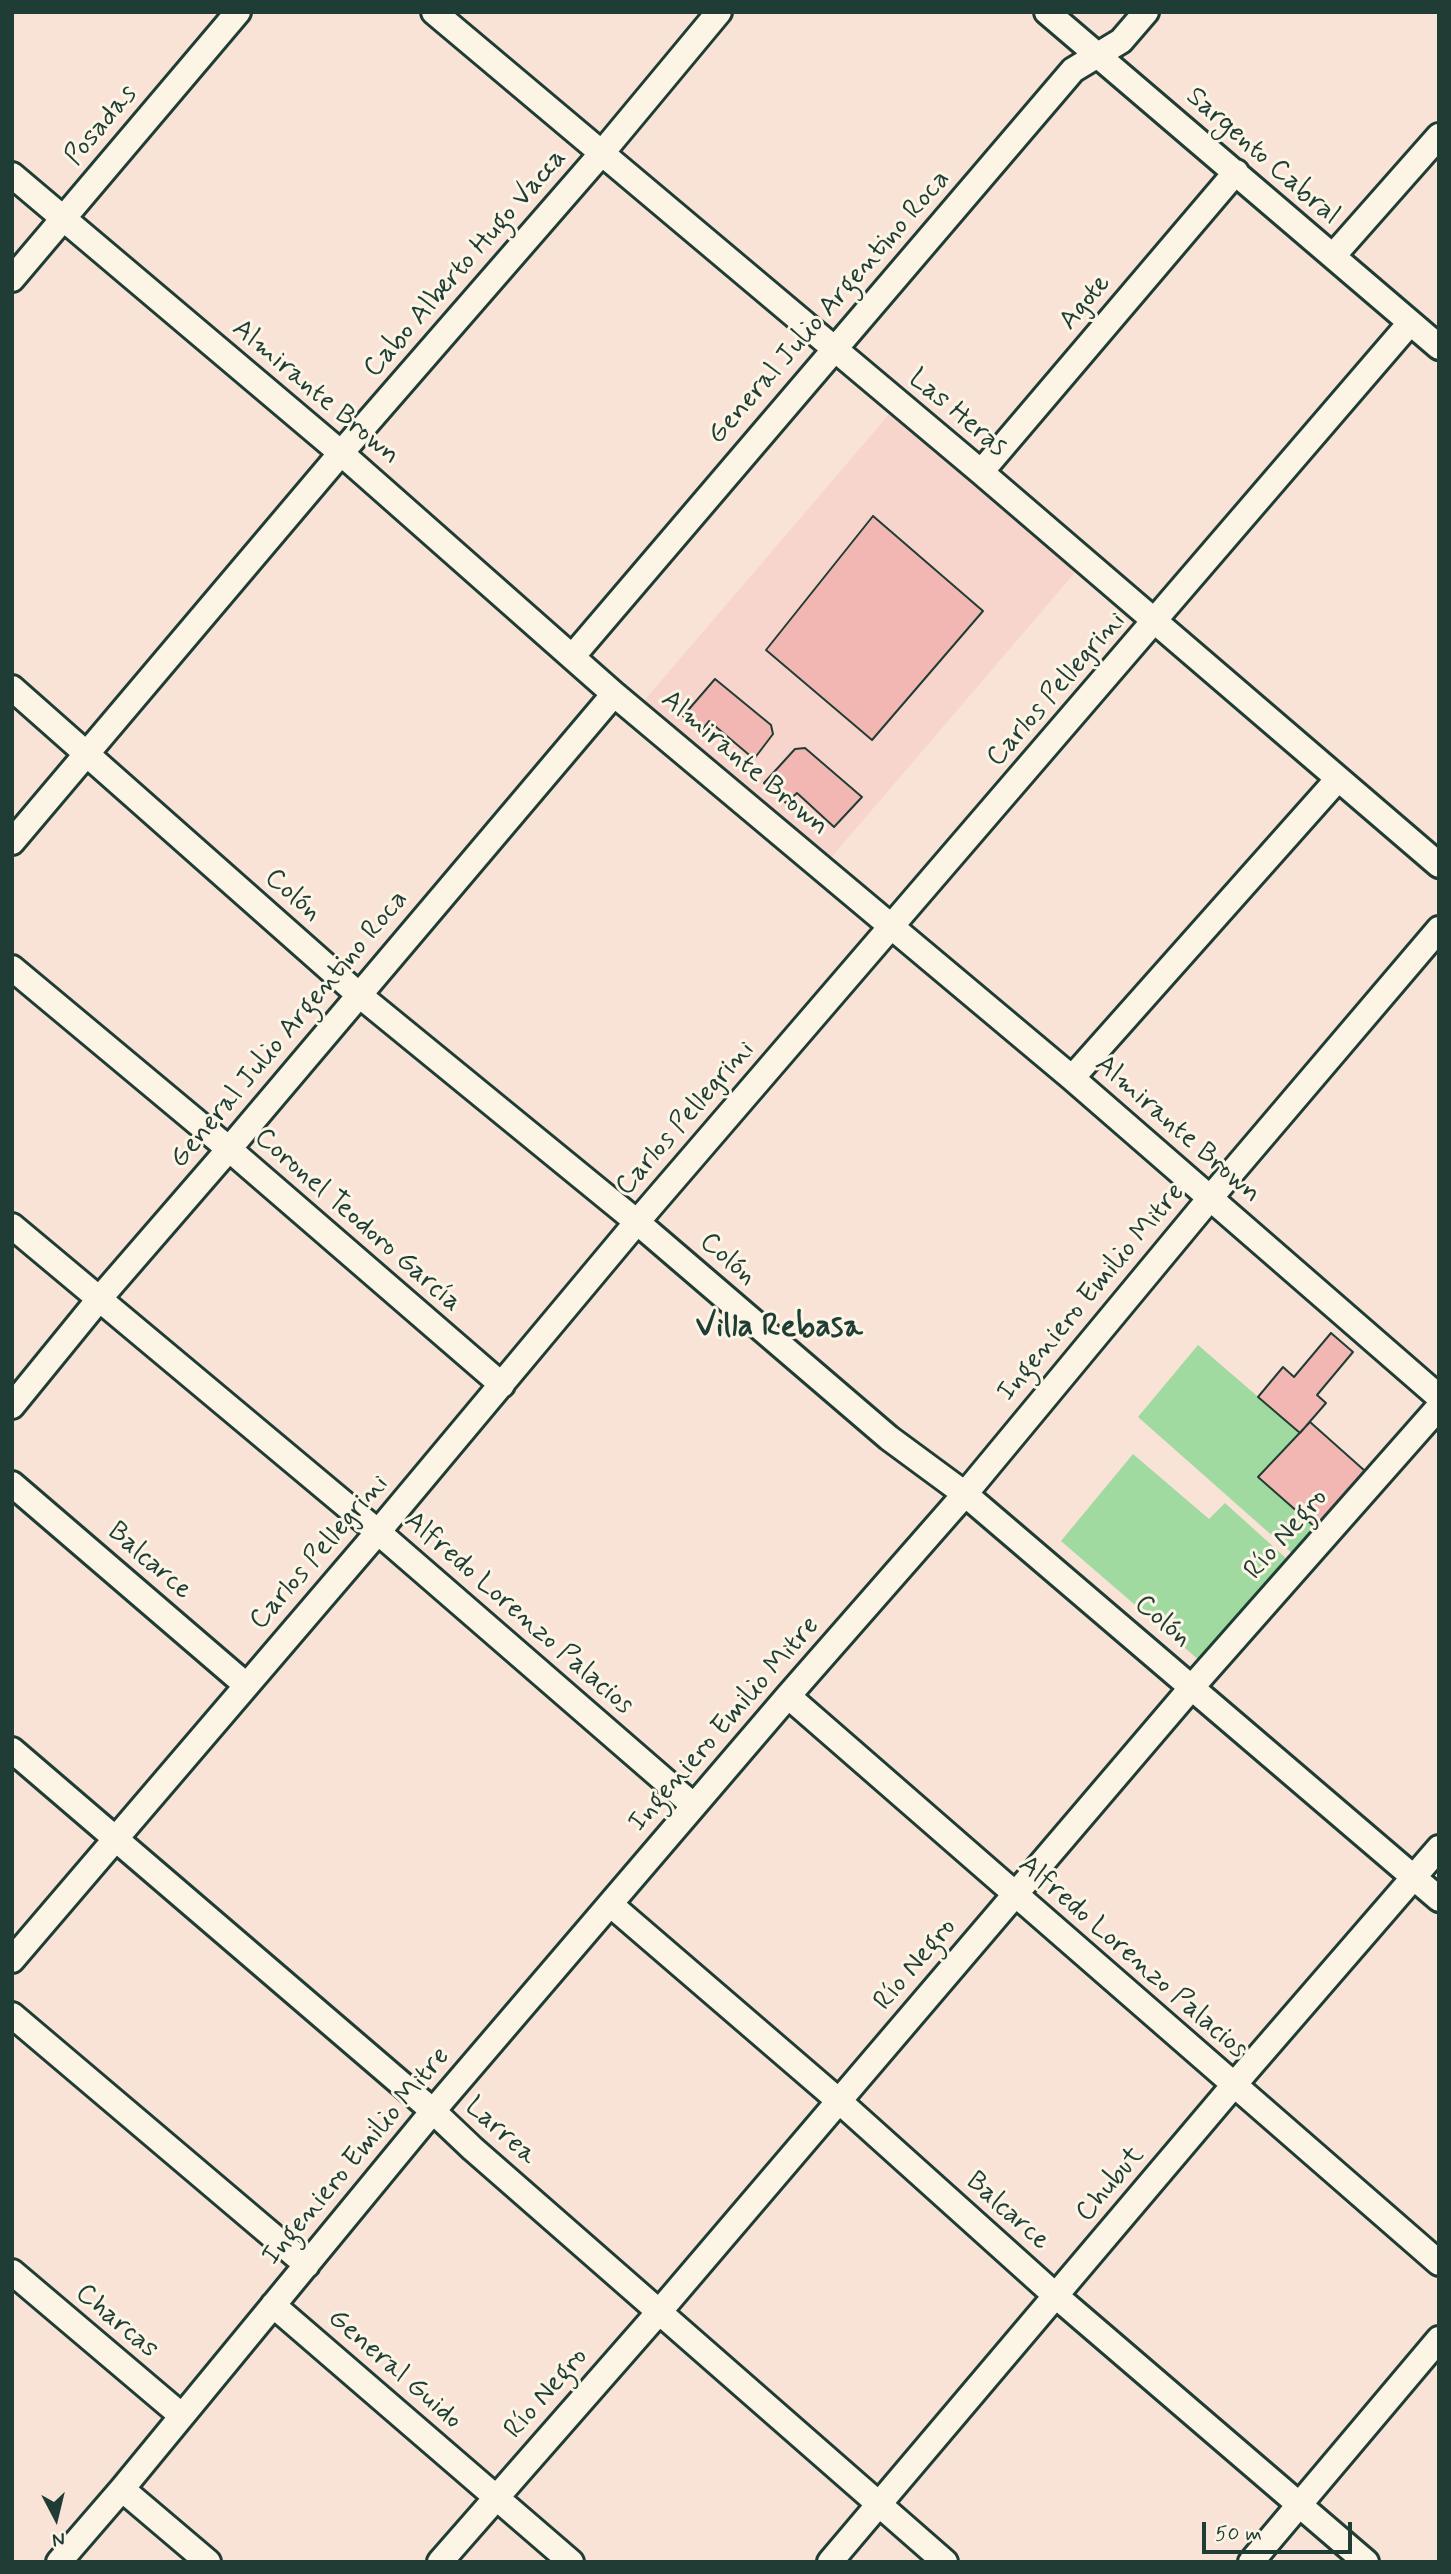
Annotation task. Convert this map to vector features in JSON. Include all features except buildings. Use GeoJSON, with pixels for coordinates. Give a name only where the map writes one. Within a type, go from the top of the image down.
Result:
{"type":"FeatureCollection","features":[{"type":"Feature","properties":{"kind":"street","name":"Posadas"},"geometry":{"type":"LineString","coordinates":[[12,279],[238,12]]}},
{"type":"Feature","properties":{"kind":"street","name":"Las Heras"},"geometry":{"type":"LineString","coordinates":[[434,12],[981,472],[1439,865]]}},
{"type":"Feature","properties":{"kind":"street","name":"Cabo Alberto Hugo Vacca"},"geometry":{"type":"LineString","coordinates":[[12,842],[341,453],[601,154],[719,12]]}},
{"type":"Feature","properties":{"kind":"street","name":"Sargento Cabral"},"geometry":{"type":"LineString","coordinates":[[1047,12],[1439,346]]}},
{"type":"Feature","properties":{"kind":"street","name":"General Julio Argentino Roca"},"geometry":{"type":"LineString","coordinates":[[572,657],[1073,70],[1121,41],[1146,12]]}},
{"type":"Feature","properties":{"kind":"street"},"geometry":{"type":"LineString","coordinates":[[1333,256],[1439,136]]}},
{"type":"Feature","properties":{"kind":"street","name":"Agote"},"geometry":{"type":"LineString","coordinates":[[981,472],[1236,172]]}},
{"type":"Feature","properties":{"kind":"street","name":"Almirante Brown"},"geometry":{"type":"LineString","coordinates":[[12,175],[341,453],[614,694],[1072,1078],[1439,1397]]}},
{"type":"Feature","properties":{"kind":"street","name":"Carlos Pellegrini"},"geometry":{"type":"LineString","coordinates":[[12,1960],[378,1532],[637,1222],[1410,323]]}},
{"type":"Feature","properties":{"kind":"street","name":"Colón"},"geometry":{"type":"LineString","coordinates":[[12,688],[358,994],[637,1222],[889,1438],[965,1494],[1439,1899]]}},
{"type":"Feature","properties":{"kind":"street","name":"General Julio Argentino Roca"},"geometry":{"type":"LineString","coordinates":[[12,1406],[100,1298],[614,694]]}},
{"type":"Feature","properties":{"kind":"street"},"geometry":{"type":"LineString","coordinates":[[1072,1078],[1337,780]]}},
{"type":"Feature","properties":{"kind":"street","name":"Ingeniero Emilio Mitre"},"geometry":{"type":"LineString","coordinates":[[60,2562],[433,2111],[694,1805],[965,1494],[1439,929]]}},
{"type":"Feature","properties":{"kind":"street","name":"Coronel Teodoro García"},"geometry":{"type":"LineString","coordinates":[[12,968],[229,1149],[502,1385]]}},
{"type":"Feature","properties":{"kind":"street","name":"Alfredo Lorenzo Palacios"},"geometry":{"type":"LineString","coordinates":[[12,1226],[378,1532],[694,1805]]}},
{"type":"Feature","properties":{"kind":"street","name":"Río Negro"},"geometry":{"type":"LineString","coordinates":[[440,2562],[659,2312],[1192,1687],[1439,1407]]}},
{"type":"Feature","properties":{"kind":"street","name":"Balcarce"},"geometry":{"type":"LineString","coordinates":[[12,1484],[246,1685]]}},
{"type":"Feature","properties":{"kind":"street","name":"Alfredo Lorenzo Palacios"},"geometry":{"type":"LineString","coordinates":[[788,1696],[1439,2263]]}},
{"type":"Feature","properties":{"kind":"street","name":"Larrea"},"geometry":{"type":"LineString","coordinates":[[12,1750],[433,2111],[945,2562]]}},
{"type":"Feature","properties":{"kind":"street","name":"Chubut"},"geometry":{"type":"LineString","coordinates":[[830,2562],[1233,2086],[1439,1848]]}},
{"type":"Feature","properties":{"kind":"street","name":"Balcarce"},"geometry":{"type":"LineString","coordinates":[[610,1904],[839,2101],[1056,2296],[1366,2562]]}},
{"type":"Feature","properties":{"kind":"street"},"geometry":{"type":"LineString","coordinates":[[12,2015],[307,2265]]}},
{"type":"Feature","properties":{"kind":"street","name":"Charcas"},"geometry":{"type":"LineString","coordinates":[[12,2272],[182,2416]]}},
{"type":"Feature","properties":{"kind":"street","name":"General Guido"},"geometry":{"type":"LineString","coordinates":[[274,2305],[571,2562]]}},
{"type":"Feature","properties":{"kind":"street"},"geometry":{"type":"LineString","coordinates":[[1251,2562],[1439,2339]]}},
{"type":"Feature","properties":{"kind":"street"},"geometry":{"type":"LineString","coordinates":[[122,2489],[208,2562]]}},
{"type":"Feature","properties":{"kind":"shaded area"},"geometry":{"type":"Polygon","coordinates":[[[892,411],[1078,569],[829,860],[643,702],[892,411]]]}},
{"type":"Feature","properties":{"kind":"green space"},"geometry":{"type":"Polygon","coordinates":[[[1198,1345],[1300,1433],[1259,1477],[1316,1528],[1293,1554],[1138,1417],[1198,1345]]]}},
{"type":"Feature","properties":{"kind":"green space"},"geometry":{"type":"Polygon","coordinates":[[[1133,1454],[1209,1519],[1225,1503],[1288,1560],[1200,1661],[1061,1541],[1133,1454]]]}},
{"type":"Feature","properties":{"kind":"district","name":"Villa Rebasa"},"geometry":{"type":"Point","coordinates":[779,1328]}}]}
